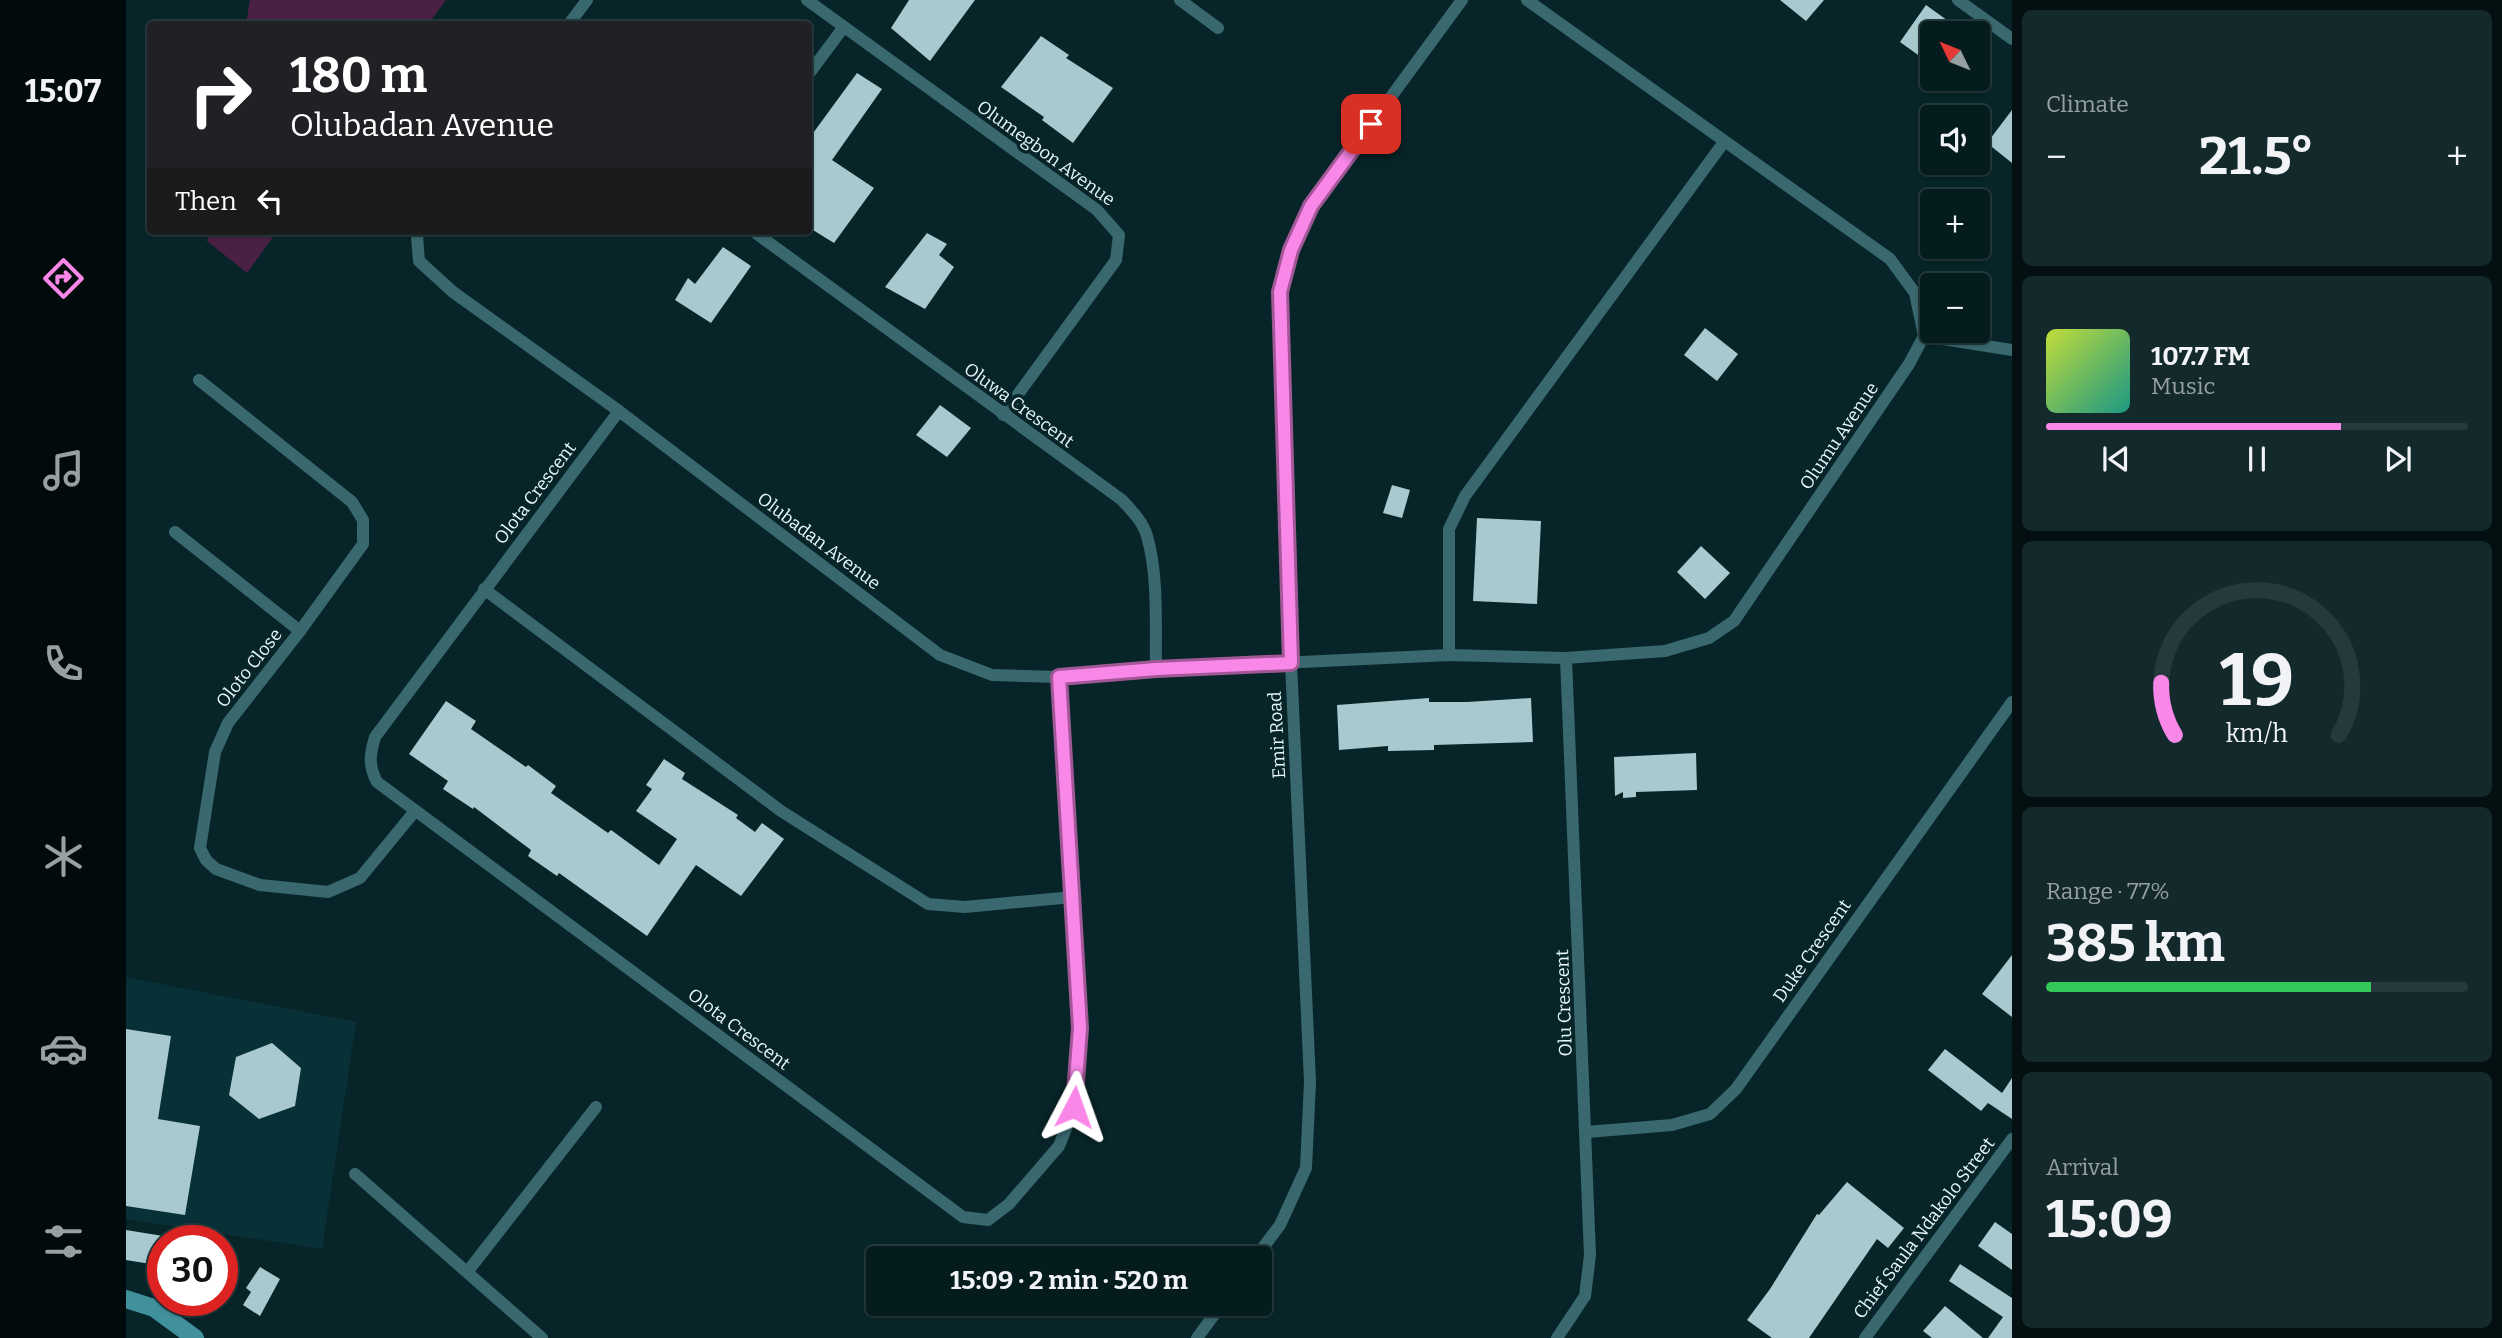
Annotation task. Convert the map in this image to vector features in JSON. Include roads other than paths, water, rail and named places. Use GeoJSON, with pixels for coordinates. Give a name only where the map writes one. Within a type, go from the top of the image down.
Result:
{"type":"FeatureCollection","features":[{"type":"Feature","properties":{"kind":"main road"},"geometry":{"type":"LineString","coordinates":[[126,1299],[154,1308],[195,1338]]}},
{"type":"Feature","properties":{"kind":"street"},"geometry":{"type":"LineString","coordinates":[[571,21],[587,0]]}},
{"type":"Feature","properties":{"kind":"street","name":"Olumegbon Avenue"},"geometry":{"type":"LineString","coordinates":[[807,0],[1097,210],[1119,235],[1116,260],[1003,415]]}},
{"type":"Feature","properties":{"kind":"street"},"geometry":{"type":"LineString","coordinates":[[1180,0],[1218,29]]}},
{"type":"Feature","properties":{"kind":"street","name":"Emir Road"},"geometry":{"type":"LineString","coordinates":[[1264,1246],[1280,1225],[1306,1168],[1310,1082],[1291,663],[1280,292],[1291,250],[1311,206],[1462,0]]}},
{"type":"Feature","properties":{"kind":"street"},"geometry":{"type":"LineString","coordinates":[[1527,0],[1890,259],[1915,293],[1920,317]]}},
{"type":"Feature","properties":{"kind":"street"},"geometry":{"type":"LineString","coordinates":[[1958,0],[2012,39]]}},
{"type":"Feature","properties":{"kind":"street"},"geometry":{"type":"LineString","coordinates":[[812,70],[843,28]]}},
{"type":"Feature","properties":{"kind":"street"},"geometry":{"type":"LineString","coordinates":[[1449,655],[1449,529],[1465,496],[1724,142]]}},
{"type":"Feature","properties":{"kind":"street","name":"Olubadan Avenue"},"geometry":{"type":"LineString","coordinates":[[418,235],[419,261],[453,292],[619,411],[940,655],[992,675],[1059,677],[1156,669],[1291,663]]}},
{"type":"Feature","properties":{"kind":"street","name":"Oluwa Crescent"},"geometry":{"type":"LineString","coordinates":[[758,235],[1122,500],[1137,516],[1147,534],[1155,588],[1156,669]]}},
{"type":"Feature","properties":{"kind":"street","name":"Olumu Avenue"},"geometry":{"type":"LineString","coordinates":[[1291,663],[1449,655],[1566,658],[1665,651],[1709,638],[1734,621],[1909,364],[1920,343]]}},
{"type":"Feature","properties":{"kind":"street"},"geometry":{"type":"LineString","coordinates":[[1968,343],[2012,350]]}},
{"type":"Feature","properties":{"kind":"street","name":"Oloto Close"},"geometry":{"type":"LineString","coordinates":[[199,380],[352,502],[363,520],[363,544],[228,723],[215,752],[200,849],[206,860],[216,869],[260,885],[328,892],[360,878],[415,811]]}},
{"type":"Feature","properties":{"kind":"street","name":"Olota Crescent"},"geometry":{"type":"LineString","coordinates":[[619,411],[375,737],[369,757],[371,771],[377,782],[415,811],[963,1217],[988,1220],[1009,1204],[1059,1146],[1074,1107],[1080,1028],[1059,677]]}},
{"type":"Feature","properties":{"kind":"street"},"geometry":{"type":"LineString","coordinates":[[175,532],[300,631]]}},
{"type":"Feature","properties":{"kind":"street"},"geometry":{"type":"LineString","coordinates":[[484,589],[792,819],[928,904],[965,907],[1073,897]]}},
{"type":"Feature","properties":{"kind":"street","name":"Olu Crescent"},"geometry":{"type":"LineString","coordinates":[[1557,1338],[1585,1296],[1590,1255],[1566,658]]}},
{"type":"Feature","properties":{"kind":"street","name":"Duke Crescent"},"geometry":{"type":"LineString","coordinates":[[1587,1132],[1672,1125],[1710,1114],[1736,1089],[2012,702]]}},
{"type":"Feature","properties":{"kind":"street"},"geometry":{"type":"LineString","coordinates":[[468,1271],[596,1107]]}},
{"type":"Feature","properties":{"kind":"street","name":"Chief Saula Ndakolo Street"},"geometry":{"type":"LineString","coordinates":[[1865,1338],[2012,1139]]}},
{"type":"Feature","properties":{"kind":"street"},"geometry":{"type":"LineString","coordinates":[[355,1174],[542,1338]]}},
{"type":"Feature","properties":{"kind":"street"},"geometry":{"type":"LineString","coordinates":[[1197,1338],[1213,1316]]}}]}
